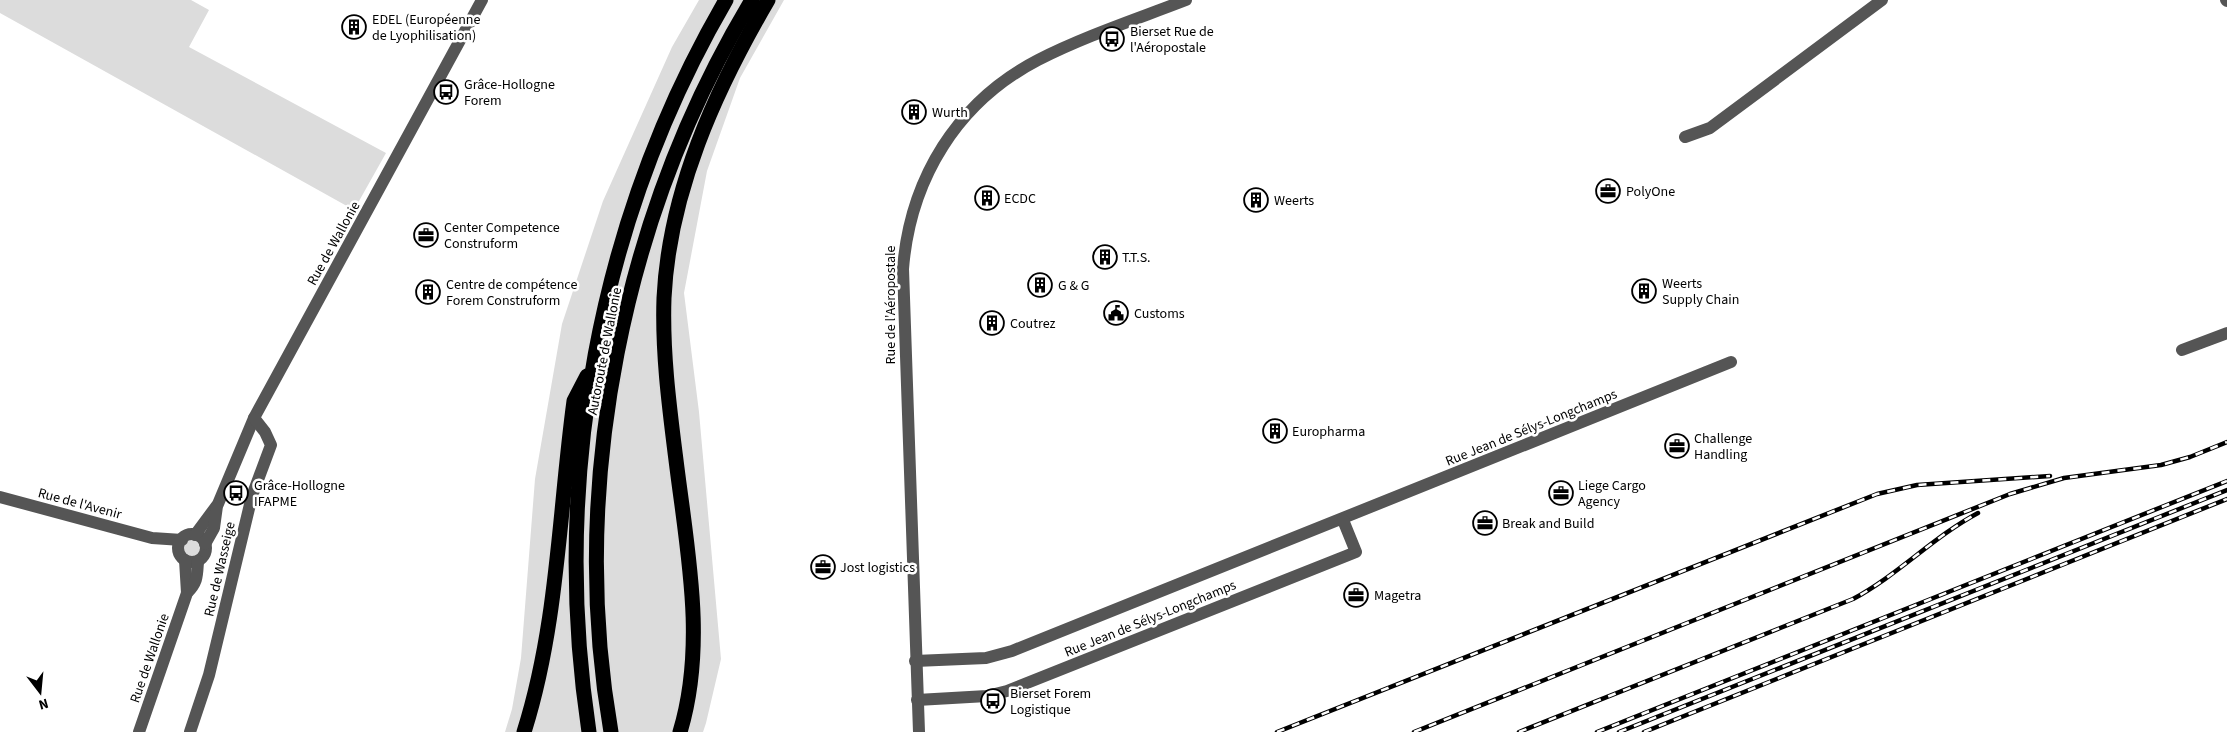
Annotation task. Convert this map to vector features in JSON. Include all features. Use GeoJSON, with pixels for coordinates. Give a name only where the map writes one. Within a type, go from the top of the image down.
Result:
{"type":"FeatureCollection","features":[{"type":"Feature","properties":{"kind":"highway","name":"Autoroute de Wallonie"},"geometry":{"type":"LineString","coordinates":[[589,732],[581,669],[576,549],[579,466],[593,365],[616,263],[649,160],[690,67],[726,0]]}},
{"type":"Feature","properties":{"kind":"highway","name":"Autoroute de Wallonie"},"geometry":{"type":"LineString","coordinates":[[611,732],[599,615],[598,528],[606,427],[620,335],[638,266],[668,173],[688,122],[732,32],[752,0]]}},
{"type":"Feature","properties":{"kind":"highway"},"geometry":{"type":"LineString","coordinates":[[680,732],[689,688],[694,618],[664,354],[664,297],[675,218],[689,165],[716,99],[750,31],[768,0]]}},
{"type":"Feature","properties":{"kind":"highway"},"geometry":{"type":"LineString","coordinates":[[524,732],[536,694],[545,651],[574,401],[593,365]]}},
{"type":"Feature","properties":{"kind":"street","name":"Rue de Wallonie"},"geometry":{"type":"LineString","coordinates":[[139,732],[187,593],[196,584],[198,561],[204,556],[200,539],[218,504],[254,418],[482,0]]}},
{"type":"Feature","properties":{"kind":"street","name":"Rue de l'Aéropostale"},"geometry":{"type":"LineString","coordinates":[[919,732],[902,269],[905,242],[911,217],[926,174],[960,121],[987,94],[1015,73],[1066,48],[1186,0]]}},
{"type":"Feature","properties":{"kind":"street"},"geometry":{"type":"LineString","coordinates":[[1685,137],[1710,128],[1882,0]]}},
{"type":"Feature","properties":{"kind":"street"},"geometry":{"type":"LineString","coordinates":[[2182,350],[2227,332]]}},
{"type":"Feature","properties":{"kind":"street","name":"Rue Jean de Sélys-Longchamps"},"geometry":{"type":"LineString","coordinates":[[915,661],[986,658],[1012,651],[1343,520],[1731,362]]}},
{"type":"Feature","properties":{"kind":"street","name":"Rue de Wasseige"},"geometry":{"type":"LineString","coordinates":[[190,732],[207,680],[252,496],[270,444],[265,432],[254,418]]}},
{"type":"Feature","properties":{"kind":"street","name":"Rue de l'Avenir"},"geometry":{"type":"LineString","coordinates":[[0,497],[152,538],[182,540]]}},
{"type":"Feature","properties":{"kind":"street","name":"Rue Jean de Sélys-Longchamps"},"geometry":{"type":"LineString","coordinates":[[917,700],[987,696],[1007,691],[1356,552],[1343,520]]}},
{"type":"Feature","properties":{"kind":"street"},"geometry":{"type":"LineString","coordinates":[[182,540],[190,535],[200,539]]}},
{"type":"Feature","properties":{"kind":"street","name":"Rue de l'Avenir"},"geometry":{"type":"LineString","coordinates":[[152,538],[182,556]]}},
{"type":"Feature","properties":{"kind":"street","name":"Rue de Wallonie"},"geometry":{"type":"LineString","coordinates":[[182,540],[179,546],[187,593]]}},
{"type":"Feature","properties":{"kind":"street"},"geometry":{"type":"LineString","coordinates":[[182,556],[198,561]]}},
{"type":"Feature","properties":{"kind":"shaded area"},"geometry":{"type":"Polygon","coordinates":[[[0,0],[191,0],[209,10],[189,47],[386,153],[354,210],[0,13],[0,0]]]}},
{"type":"Feature","properties":{"kind":"shaded area"},"geometry":{"type":"Polygon","coordinates":[[[699,0],[784,0],[740,78],[707,171],[684,293],[699,412],[721,659],[706,723],[703,732],[505,732],[512,709],[521,658],[535,479],[562,324],[603,201],[672,47],[699,0]]]}},
{"type":"Feature","properties":{"kind":"shaded area"},"geometry":{"type":"Polygon","coordinates":[[[192,540],[198,543],[201,549],[198,555],[192,558],[186,555],[183,549],[186,543],[192,540]]]}},
{"type":"Feature","properties":{"kind":"railway"},"geometry":{"type":"LineString","coordinates":[[1414,732],[2010,494],[2064,478],[2161,465],[2190,457],[2227,442]]}},
{"type":"Feature","properties":{"kind":"railway"},"geometry":{"type":"LineString","coordinates":[[1277,732],[1877,494],[1917,485],[2050,476]]}},
{"type":"Feature","properties":{"kind":"railway"},"geometry":{"type":"LineString","coordinates":[[1597,732],[2227,481]]}},
{"type":"Feature","properties":{"kind":"railway"},"geometry":{"type":"LineString","coordinates":[[1619,732],[2227,490]]}},
{"type":"Feature","properties":{"kind":"railway"},"geometry":{"type":"LineString","coordinates":[[1644,732],[2227,499]]}},
{"type":"Feature","properties":{"kind":"railway"},"geometry":{"type":"LineString","coordinates":[[1519,732],[1853,599],[1885,579],[1946,533],[1978,513]]}},
{"type":"Feature","properties":{"kind":"place","name":"EDEL (Européenne de Lyophilisation)"},"geometry":{"type":"Point","coordinates":[354,27]}},
{"type":"Feature","properties":{"kind":"place","name":"Bierset Rue de l'Aéropostale"},"geometry":{"type":"Point","coordinates":[1112,39]}},
{"type":"Feature","properties":{"kind":"place","name":"Grâce-Hollogne Forem"},"geometry":{"type":"Point","coordinates":[446,92]}},
{"type":"Feature","properties":{"kind":"place","name":"Wurth"},"geometry":{"type":"Point","coordinates":[914,112]}},
{"type":"Feature","properties":{"kind":"place","name":"PolyOne"},"geometry":{"type":"Point","coordinates":[1608,191]}},
{"type":"Feature","properties":{"kind":"place","name":"ECDC"},"geometry":{"type":"Point","coordinates":[987,198]}},
{"type":"Feature","properties":{"kind":"place","name":"Weerts"},"geometry":{"type":"Point","coordinates":[1256,200]}},
{"type":"Feature","properties":{"kind":"place","name":"Center Competence Construform"},"geometry":{"type":"Point","coordinates":[426,235]}},
{"type":"Feature","properties":{"kind":"place","name":"T.T.S."},"geometry":{"type":"Point","coordinates":[1105,257]}},
{"type":"Feature","properties":{"kind":"place","name":"G & G"},"geometry":{"type":"Point","coordinates":[1040,285]}},
{"type":"Feature","properties":{"kind":"place","name":"Weerts Supply Chain"},"geometry":{"type":"Point","coordinates":[1644,291]}},
{"type":"Feature","properties":{"kind":"place","name":"Centre de compétence Forem Construform"},"geometry":{"type":"Point","coordinates":[428,292]}},
{"type":"Feature","properties":{"kind":"place","name":"Customs"},"geometry":{"type":"Point","coordinates":[1116,313]}},
{"type":"Feature","properties":{"kind":"place","name":"Coutrez"},"geometry":{"type":"Point","coordinates":[992,323]}},
{"type":"Feature","properties":{"kind":"place","name":"Europharma"},"geometry":{"type":"Point","coordinates":[1275,431]}},
{"type":"Feature","properties":{"kind":"place","name":"Challenge Handling"},"geometry":{"type":"Point","coordinates":[1677,446]}},
{"type":"Feature","properties":{"kind":"place","name":"Grâce-Hollogne IFAPME"},"geometry":{"type":"Point","coordinates":[236,493]}},
{"type":"Feature","properties":{"kind":"place","name":"Liege Cargo Agency"},"geometry":{"type":"Point","coordinates":[1561,493]}},
{"type":"Feature","properties":{"kind":"place","name":"Break and Build"},"geometry":{"type":"Point","coordinates":[1485,523]}},
{"type":"Feature","properties":{"kind":"place","name":"Jost logistics"},"geometry":{"type":"Point","coordinates":[823,567]}},
{"type":"Feature","properties":{"kind":"place","name":"Magetra"},"geometry":{"type":"Point","coordinates":[1356,595]}},
{"type":"Feature","properties":{"kind":"place","name":"Bierset Forem Logistique"},"geometry":{"type":"Point","coordinates":[993,701]}}]}
